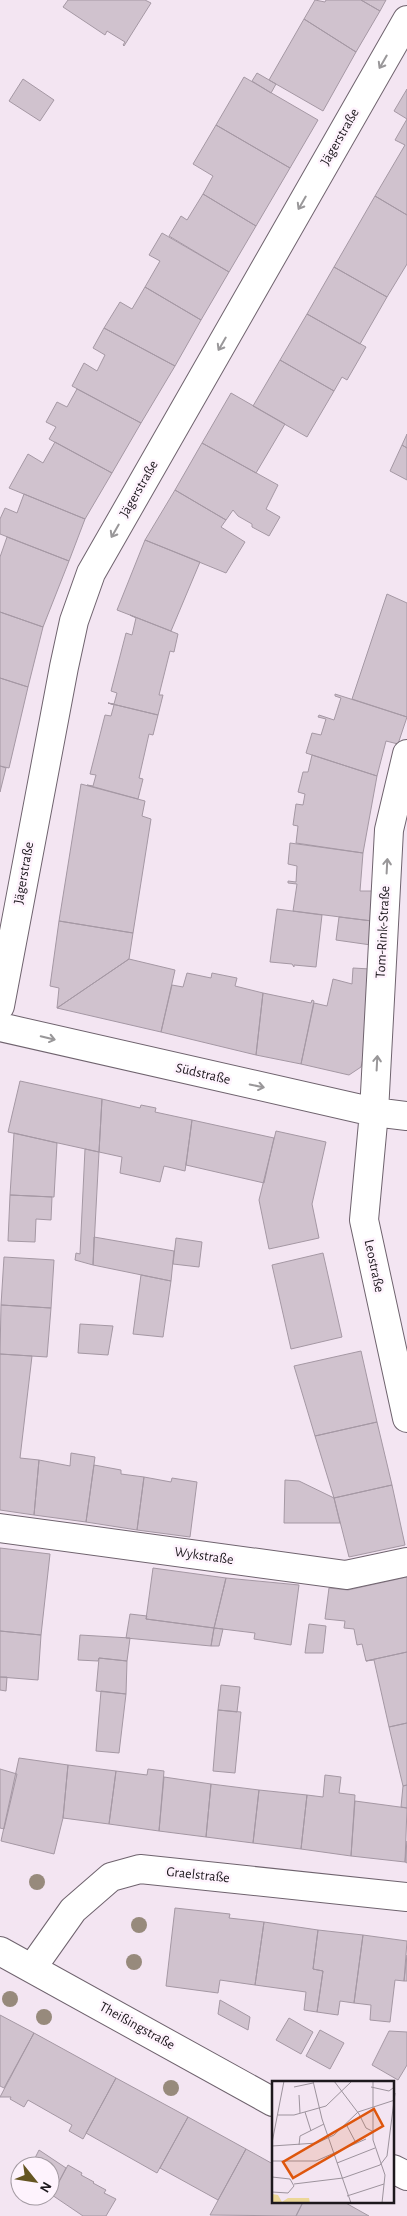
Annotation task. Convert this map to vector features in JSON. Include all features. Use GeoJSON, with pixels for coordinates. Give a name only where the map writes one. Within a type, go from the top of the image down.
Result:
{"type":"FeatureCollection","features":[{"type":"Feature","properties":{"kind":"street","name":"Jägerstraße"},"geometry":{"type":"LineString","coordinates":[[0,1006],[64,667],[74,621],[91,573],[407,20]]}},
{"type":"Feature","properties":{"kind":"street","name":"Tom-Rink-Straße"},"geometry":{"type":"LineString","coordinates":[[374,1112],[389,830],[407,754]]}},
{"type":"Feature","properties":{"kind":"street","name":"Südstraße"},"geometry":{"type":"LineString","coordinates":[[0,1027],[374,1112],[407,1116]]}},
{"type":"Feature","properties":{"kind":"street","name":"Leostraße"},"geometry":{"type":"LineString","coordinates":[[374,1112],[364,1220],[407,1418]]}},
{"type":"Feature","properties":{"kind":"street","name":"Wykstraße"},"geometry":{"type":"LineString","coordinates":[[0,1528],[346,1575],[407,1562]]}},
{"type":"Feature","properties":{"kind":"street","name":"Graelstraße"},"geometry":{"type":"LineString","coordinates":[[32,1968],[73,1910],[111,1877],[140,1869],[407,1897]]}},
{"type":"Feature","properties":{"kind":"street","name":"Theißingstraße"},"geometry":{"type":"LineString","coordinates":[[0,1951],[272,2101]]}},
{"type":"Feature","properties":{"kind":"street"},"geometry":{"type":"LineString","coordinates":[[394,2170],[407,2176]]}},
{"type":"Feature","properties":{"kind":"building"},"geometry":{"type":"Polygon","coordinates":[[[68,0],[145,0],[151,3],[124,46],[125,42],[107,31],[105,35],[63,7],[68,0]]]}},
{"type":"Feature","properties":{"kind":"building"},"geometry":{"type":"Polygon","coordinates":[[[315,0],[325,2],[326,0],[361,0],[380,11],[356,52],[304,19],[315,0]]]}},
{"type":"Feature","properties":{"kind":"building"},"geometry":{"type":"Polygon","coordinates":[[[361,0],[386,0],[380,11],[361,0]]]}},
{"type":"Feature","properties":{"kind":"building"},"geometry":{"type":"Polygon","coordinates":[[[304,19],[356,52],[323,111],[269,80],[304,19]]]}},
{"type":"Feature","properties":{"kind":"building"},"geometry":{"type":"Polygon","coordinates":[[[257,73],[276,84],[271,93],[252,81],[257,73]]]}},
{"type":"Feature","properties":{"kind":"building"},"geometry":{"type":"Polygon","coordinates":[[[244,77],[318,120],[290,168],[216,125],[244,77]]]}},
{"type":"Feature","properties":{"kind":"building"},"geometry":{"type":"Polygon","coordinates":[[[23,79],[54,100],[40,121],[9,101],[23,79]]]}},
{"type":"Feature","properties":{"kind":"building"},"geometry":{"type":"Polygon","coordinates":[[[407,89],[407,119],[394,111],[407,89]]]}},
{"type":"Feature","properties":{"kind":"building"},"geometry":{"type":"Polygon","coordinates":[[[407,119],[407,215],[375,196],[405,145],[395,140],[407,119]]]}},
{"type":"Feature","properties":{"kind":"building"},"geometry":{"type":"Polygon","coordinates":[[[216,125],[290,168],[256,226],[203,194],[213,176],[193,164],[216,125]]]}},
{"type":"Feature","properties":{"kind":"building"},"geometry":{"type":"Polygon","coordinates":[[[203,194],[256,226],[229,272],[169,236],[181,216],[187,220],[203,194]]]}},
{"type":"Feature","properties":{"kind":"building"},"geometry":{"type":"Polygon","coordinates":[[[375,196],[407,215],[407,264],[387,297],[334,267],[375,196]]]}},
{"type":"Feature","properties":{"kind":"building"},"geometry":{"type":"Polygon","coordinates":[[[162,233],[229,272],[201,320],[145,287],[160,261],[149,255],[162,233]]]}},
{"type":"Feature","properties":{"kind":"building"},"geometry":{"type":"Polygon","coordinates":[[[334,267],[387,297],[360,344],[307,314],[334,267]]]}},
{"type":"Feature","properties":{"kind":"building"},"geometry":{"type":"Polygon","coordinates":[[[145,287],[201,320],[175,366],[104,328],[120,302],[132,309],[145,287]]]}},
{"type":"Feature","properties":{"kind":"building"},"geometry":{"type":"Polygon","coordinates":[[[307,314],[366,347],[347,380],[342,377],[334,391],[280,360],[307,314]]]}},
{"type":"Feature","properties":{"kind":"building"},"geometry":{"type":"Polygon","coordinates":[[[104,328],[175,366],[141,423],[72,386],[84,363],[97,371],[105,355],[93,348],[104,328]]]}},
{"type":"Feature","properties":{"kind":"building"},"geometry":{"type":"Polygon","coordinates":[[[280,360],[334,391],[307,437],[253,406],[280,360]]]}},
{"type":"Feature","properties":{"kind":"building"},"geometry":{"type":"Polygon","coordinates":[[[77,389],[141,423],[112,473],[49,439],[56,427],[46,422],[57,402],[67,407],[77,389]]]}},
{"type":"Feature","properties":{"kind":"building"},"geometry":{"type":"Polygon","coordinates":[[[231,393],[285,424],[256,473],[202,443],[231,393]]]}},
{"type":"Feature","properties":{"kind":"building"},"geometry":{"type":"Polygon","coordinates":[[[407,434],[407,448],[402,445],[407,434]]]}},
{"type":"Feature","properties":{"kind":"building"},"geometry":{"type":"Polygon","coordinates":[[[55,442],[112,473],[85,519],[9,488],[28,454],[43,463],[55,442]]]}},
{"type":"Feature","properties":{"kind":"building"},"geometry":{"type":"Polygon","coordinates":[[[202,443],[278,485],[266,509],[280,517],[269,536],[252,527],[252,524],[238,516],[233,510],[226,520],[175,490],[202,443]]]}},
{"type":"Feature","properties":{"kind":"building"},"geometry":{"type":"Polygon","coordinates":[[[402,445],[407,448],[407,480],[390,471],[402,445]]]}},
{"type":"Feature","properties":{"kind":"building"},"geometry":{"type":"Polygon","coordinates":[[[175,490],[226,520],[221,527],[245,542],[226,573],[145,540],[175,490]]]}},
{"type":"Feature","properties":{"kind":"building"},"geometry":{"type":"Polygon","coordinates":[[[24,494],[85,519],[69,561],[0,534],[0,519],[5,508],[17,513],[24,494]]]}},
{"type":"Feature","properties":{"kind":"building"},"geometry":{"type":"Polygon","coordinates":[[[7,537],[69,561],[43,627],[0,612],[0,557],[7,537]]]}},
{"type":"Feature","properties":{"kind":"building"},"geometry":{"type":"Polygon","coordinates":[[[145,540],[200,562],[171,631],[117,610],[145,540]]]}},
{"type":"Feature","properties":{"kind":"building"},"geometry":{"type":"Polygon","coordinates":[[[387,594],[407,603],[407,717],[352,699],[387,594]]]}},
{"type":"Feature","properties":{"kind":"building"},"geometry":{"type":"Polygon","coordinates":[[[0,612],[43,627],[28,687],[0,678],[0,612]]]}},
{"type":"Feature","properties":{"kind":"building"},"geometry":{"type":"Polygon","coordinates":[[[130,615],[178,634],[174,652],[170,651],[159,695],[163,695],[158,715],[108,703],[114,704],[117,693],[111,691],[126,633],[132,635],[136,618],[130,615]]]}},
{"type":"Feature","properties":{"kind":"building"},"geometry":{"type":"Polygon","coordinates":[[[0,678],[28,687],[9,768],[0,766],[0,678]]]}},
{"type":"Feature","properties":{"kind":"building"},"geometry":{"type":"Polygon","coordinates":[[[335,694],[407,717],[398,744],[386,741],[377,776],[306,753],[312,733],[321,735],[326,719],[318,717],[319,715],[334,720],[341,698],[335,696],[335,694]]]}},
{"type":"Feature","properties":{"kind":"building"},"geometry":{"type":"Polygon","coordinates":[[[108,703],[158,715],[153,735],[149,734],[139,778],[143,779],[138,799],[87,785],[93,786],[96,775],[90,774],[105,715],[111,716],[114,705],[108,703]]]}},
{"type":"Feature","properties":{"kind":"building"},"geometry":{"type":"Polygon","coordinates":[[[312,755],[377,776],[363,853],[296,843],[298,826],[293,825],[296,804],[303,805],[305,794],[298,792],[303,772],[308,772],[312,755]]]}},
{"type":"Feature","properties":{"kind":"building"},"geometry":{"type":"Polygon","coordinates":[[[0,766],[6,768],[0,792],[0,766]]]}},
{"type":"Feature","properties":{"kind":"building"},"geometry":{"type":"Polygon","coordinates":[[[81,784],[145,801],[142,816],[151,819],[133,933],[59,921],[81,784]]]}},
{"type":"Feature","properties":{"kind":"building"},"geometry":{"type":"Polygon","coordinates":[[[290,843],[363,853],[360,891],[373,891],[372,921],[293,911],[297,884],[288,883],[288,881],[296,882],[297,866],[288,864],[290,843]]]}},
{"type":"Feature","properties":{"kind":"building"},"geometry":{"type":"Polygon","coordinates":[[[277,909],[322,915],[316,967],[294,965],[294,967],[292,964],[270,962],[277,909]]]}},
{"type":"Feature","properties":{"kind":"building"},"geometry":{"type":"Polygon","coordinates":[[[339,917],[372,921],[371,945],[336,940],[339,917]]]}},
{"type":"Feature","properties":{"kind":"building"},"geometry":{"type":"Polygon","coordinates":[[[59,921],[133,933],[129,959],[57,1008],[59,988],[50,986],[59,921]]]}},
{"type":"Feature","properties":{"kind":"building"},"geometry":{"type":"Polygon","coordinates":[[[129,959],[175,970],[161,1032],[57,1008],[129,959]]]}},
{"type":"Feature","properties":{"kind":"building"},"geometry":{"type":"Polygon","coordinates":[[[353,968],[370,969],[367,1042],[361,1067],[349,1075],[301,1064],[314,1003],[327,1006],[333,979],[352,984],[353,968]]]}},
{"type":"Feature","properties":{"kind":"building"},"geometry":{"type":"Polygon","coordinates":[[[187,973],[211,978],[212,973],[237,978],[235,986],[263,993],[256,1055],[161,1032],[172,985],[183,987],[187,973]]]}},
{"type":"Feature","properties":{"kind":"building"},"geometry":{"type":"Polygon","coordinates":[[[263,993],[311,1003],[312,1000],[314,1001],[301,1064],[256,1055],[263,993]]]}},
{"type":"Feature","properties":{"kind":"building"},"geometry":{"type":"Polygon","coordinates":[[[20,1081],[102,1099],[99,1152],[8,1132],[20,1081]]]}},
{"type":"Feature","properties":{"kind":"building"},"geometry":{"type":"Polygon","coordinates":[[[102,1099],[140,1108],[141,1105],[156,1108],[155,1112],[192,1120],[185,1171],[164,1166],[160,1182],[120,1173],[122,1157],[99,1152],[102,1099]]]}},
{"type":"Feature","properties":{"kind":"building"},"geometry":{"type":"Polygon","coordinates":[[[192,1120],[274,1138],[264,1183],[186,1165],[192,1120]]]}},
{"type":"Feature","properties":{"kind":"building"},"geometry":{"type":"Polygon","coordinates":[[[276,1131],[326,1142],[312,1204],[319,1238],[269,1249],[259,1200],[276,1131]]]}},
{"type":"Feature","properties":{"kind":"building"},"geometry":{"type":"Polygon","coordinates":[[[14,1133],[57,1143],[54,1197],[10,1195],[14,1133]]]}},
{"type":"Feature","properties":{"kind":"building"},"geometry":{"type":"Polygon","coordinates":[[[85,1149],[99,1152],[93,1265],[75,1260],[76,1253],[80,1254],[85,1149]]]}},
{"type":"Feature","properties":{"kind":"building"},"geometry":{"type":"Polygon","coordinates":[[[10,1195],[52,1197],[51,1220],[36,1219],[35,1242],[8,1241],[10,1195]]]}},
{"type":"Feature","properties":{"kind":"building"},"geometry":{"type":"Polygon","coordinates":[[[94,1237],[174,1251],[171,1281],[93,1265],[94,1237]]]}},
{"type":"Feature","properties":{"kind":"building"},"geometry":{"type":"Polygon","coordinates":[[[176,1238],[202,1242],[199,1267],[173,1264],[176,1238]]]}},
{"type":"Feature","properties":{"kind":"building"},"geometry":{"type":"Polygon","coordinates":[[[323,1253],[342,1337],[291,1349],[272,1265],[323,1253]]]}},
{"type":"Feature","properties":{"kind":"building"},"geometry":{"type":"Polygon","coordinates":[[[4,1257],[54,1260],[51,1308],[1,1305],[4,1257]]]}},
{"type":"Feature","properties":{"kind":"building"},"geometry":{"type":"Polygon","coordinates":[[[141,1275],[171,1281],[163,1337],[133,1334],[141,1275]]]}},
{"type":"Feature","properties":{"kind":"building"},"geometry":{"type":"Polygon","coordinates":[[[1,1305],[51,1308],[47,1357],[0,1354],[1,1305]]]}},
{"type":"Feature","properties":{"kind":"building"},"geometry":{"type":"Polygon","coordinates":[[[80,1324],[113,1326],[108,1355],[78,1353],[80,1324]]]}},
{"type":"Feature","properties":{"kind":"building"},"geometry":{"type":"Polygon","coordinates":[[[361,1351],[377,1422],[315,1436],[294,1366],[361,1351]]]}},
{"type":"Feature","properties":{"kind":"building"},"geometry":{"type":"Polygon","coordinates":[[[0,1354],[32,1356],[20,1458],[39,1460],[34,1515],[0,1510],[0,1354]]]}},
{"type":"Feature","properties":{"kind":"building"},"geometry":{"type":"Polygon","coordinates":[[[377,1422],[392,1485],[334,1498],[315,1436],[377,1422]]]}},
{"type":"Feature","properties":{"kind":"building"},"geometry":{"type":"Polygon","coordinates":[[[71,1453],[95,1457],[86,1522],[34,1515],[39,1460],[70,1466],[71,1453]]]}},
{"type":"Feature","properties":{"kind":"building"},"geometry":{"type":"Polygon","coordinates":[[[94,1465],[121,1470],[121,1474],[144,1477],[137,1530],[86,1522],[94,1465]]]}},
{"type":"Feature","properties":{"kind":"building"},"geometry":{"type":"Polygon","coordinates":[[[144,1477],[171,1482],[172,1478],[197,1482],[190,1537],[137,1530],[144,1477]]]}},
{"type":"Feature","properties":{"kind":"building"},"geometry":{"type":"Polygon","coordinates":[[[285,1480],[299,1481],[334,1498],[340,1523],[284,1523],[285,1480]]]}},
{"type":"Feature","properties":{"kind":"building"},"geometry":{"type":"Polygon","coordinates":[[[392,1485],[405,1545],[349,1557],[334,1498],[392,1485]]]}},
{"type":"Feature","properties":{"kind":"building"},"geometry":{"type":"Polygon","coordinates":[[[0,1548],[50,1554],[41,1635],[0,1631],[0,1548]]]}},
{"type":"Feature","properties":{"kind":"building"},"geometry":{"type":"Polygon","coordinates":[[[153,1568],[226,1578],[214,1628],[146,1619],[153,1568]]]}},
{"type":"Feature","properties":{"kind":"building"},"geometry":{"type":"Polygon","coordinates":[[[407,1577],[407,1652],[366,1661],[362,1644],[357,1645],[354,1629],[344,1628],[345,1621],[325,1619],[329,1588],[348,1590],[407,1577]]]}},
{"type":"Feature","properties":{"kind":"building"},"geometry":{"type":"Polygon","coordinates":[[[226,1578],[299,1585],[291,1645],[254,1639],[255,1633],[214,1628],[226,1578]]]}},
{"type":"Feature","properties":{"kind":"building"},"geometry":{"type":"Polygon","coordinates":[[[130,1614],[147,1616],[146,1619],[214,1628],[211,1646],[126,1638],[130,1614]]]}},
{"type":"Feature","properties":{"kind":"building"},"geometry":{"type":"Polygon","coordinates":[[[309,1624],[326,1626],[323,1653],[305,1653],[309,1624]]]}},
{"type":"Feature","properties":{"kind":"building"},"geometry":{"type":"Polygon","coordinates":[[[214,1628],[223,1629],[219,1646],[211,1646],[214,1628]]]}},
{"type":"Feature","properties":{"kind":"building"},"geometry":{"type":"Polygon","coordinates":[[[0,1631],[41,1635],[38,1680],[0,1677],[0,1631]]]}},
{"type":"Feature","properties":{"kind":"building"},"geometry":{"type":"Polygon","coordinates":[[[80,1635],[130,1638],[127,1661],[99,1658],[98,1661],[78,1660],[80,1635]]]}},
{"type":"Feature","properties":{"kind":"building"},"geometry":{"type":"Polygon","coordinates":[[[407,1652],[407,1723],[389,1727],[374,1660],[366,1661],[407,1652]]]}},
{"type":"Feature","properties":{"kind":"building"},"geometry":{"type":"Polygon","coordinates":[[[99,1658],[127,1661],[126,1694],[96,1691],[99,1658]]]}},
{"type":"Feature","properties":{"kind":"building"},"geometry":{"type":"Polygon","coordinates":[[[0,1677],[7,1677],[6,1691],[0,1690],[0,1677]]]}},
{"type":"Feature","properties":{"kind":"building"},"geometry":{"type":"Polygon","coordinates":[[[221,1685],[240,1687],[237,1712],[218,1710],[221,1685]]]}},
{"type":"Feature","properties":{"kind":"building"},"geometry":{"type":"Polygon","coordinates":[[[101,1691],[126,1694],[119,1753],[96,1751],[101,1691]]]}},
{"type":"Feature","properties":{"kind":"building"},"geometry":{"type":"Polygon","coordinates":[[[218,1710],[241,1712],[235,1773],[213,1771],[218,1710]]]}},
{"type":"Feature","properties":{"kind":"building"},"geometry":{"type":"Polygon","coordinates":[[[407,1723],[407,1785],[403,1786],[389,1727],[407,1723]]]}},
{"type":"Feature","properties":{"kind":"building"},"geometry":{"type":"Polygon","coordinates":[[[19,1758],[68,1765],[63,1818],[54,1854],[1,1841],[19,1758]]]}},
{"type":"Feature","properties":{"kind":"building"},"geometry":{"type":"Polygon","coordinates":[[[68,1765],[116,1771],[109,1824],[63,1818],[68,1765]]]}},
{"type":"Feature","properties":{"kind":"building"},"geometry":{"type":"Polygon","coordinates":[[[0,1769],[17,1774],[4,1829],[0,1828],[0,1769]]]}},
{"type":"Feature","properties":{"kind":"building"},"geometry":{"type":"Polygon","coordinates":[[[148,1769],[164,1771],[159,1831],[109,1824],[116,1771],[147,1775],[148,1769]]]}},
{"type":"Feature","properties":{"kind":"building"},"geometry":{"type":"Polygon","coordinates":[[[325,1775],[341,1777],[339,1793],[355,1795],[351,1856],[301,1849],[307,1795],[323,1797],[325,1775]]]}},
{"type":"Feature","properties":{"kind":"building"},"geometry":{"type":"Polygon","coordinates":[[[164,1777],[211,1784],[206,1837],[159,1831],[164,1777]]]}},
{"type":"Feature","properties":{"kind":"building"},"geometry":{"type":"Polygon","coordinates":[[[211,1784],[259,1790],[253,1843],[206,1837],[211,1784]]]}},
{"type":"Feature","properties":{"kind":"building"},"geometry":{"type":"Polygon","coordinates":[[[407,1785],[407,1808],[401,1807],[403,1786],[407,1785]]]}},
{"type":"Feature","properties":{"kind":"building"},"geometry":{"type":"Polygon","coordinates":[[[259,1790],[307,1795],[301,1849],[253,1843],[259,1790]]]}},
{"type":"Feature","properties":{"kind":"building"},"geometry":{"type":"Polygon","coordinates":[[[355,1801],[407,1808],[405,1862],[351,1856],[355,1801]]]}},
{"type":"Feature","properties":{"kind":"building"},"geometry":{"type":"Polygon","coordinates":[[[407,1841],[407,1863],[405,1862],[407,1841]]]}},
{"type":"Feature","properties":{"kind":"building"},"geometry":{"type":"Polygon","coordinates":[[[175,1908],[230,1914],[229,1918],[264,1922],[255,1985],[220,1980],[218,1993],[166,1986],[175,1908]]]}},
{"type":"Feature","properties":{"kind":"building"},"geometry":{"type":"Polygon","coordinates":[[[264,1922],[318,1930],[313,1969],[323,1971],[317,2012],[304,2010],[306,1992],[255,1985],[264,1922]]]}},
{"type":"Feature","properties":{"kind":"building"},"geometry":{"type":"Polygon","coordinates":[[[318,1930],[363,1935],[354,2003],[340,2001],[338,2015],[317,2012],[323,1971],[313,1969],[318,1930]]]}},
{"type":"Feature","properties":{"kind":"building"},"geometry":{"type":"Polygon","coordinates":[[[363,1935],[407,1941],[404,1981],[395,1980],[390,2022],[370,2020],[371,2005],[354,2003],[363,1935]]]}},
{"type":"Feature","properties":{"kind":"building"},"geometry":{"type":"Polygon","coordinates":[[[407,1955],[407,1981],[404,1981],[407,1955]]]}},
{"type":"Feature","properties":{"kind":"building"},"geometry":{"type":"Polygon","coordinates":[[[220,2000],[250,2017],[248,2030],[218,2014],[220,2000]]]}},
{"type":"Feature","properties":{"kind":"building"},"geometry":{"type":"Polygon","coordinates":[[[0,2015],[34,2033],[4,2088],[0,2086],[0,2015]]]}},
{"type":"Feature","properties":{"kind":"building"},"geometry":{"type":"Polygon","coordinates":[[[289,2018],[313,2032],[301,2054],[276,2040],[289,2018]]]}},
{"type":"Feature","properties":{"kind":"building"},"geometry":{"type":"Polygon","coordinates":[[[320,2030],[344,2043],[330,2069],[306,2056],[320,2030]]]}},
{"type":"Feature","properties":{"kind":"building"},"geometry":{"type":"Polygon","coordinates":[[[389,2031],[407,2032],[407,2065],[398,2080],[372,2065],[389,2031]]]}},
{"type":"Feature","properties":{"kind":"building"},"geometry":{"type":"Polygon","coordinates":[[[34,2033],[116,2078],[83,2139],[69,2131],[72,2125],[28,2100],[24,2107],[10,2099],[11,2097],[0,2097],[34,2033]]]}},
{"type":"Feature","properties":{"kind":"building"},"geometry":{"type":"Polygon","coordinates":[[[116,2078],[188,2117],[157,2173],[86,2133],[116,2078]]]}},
{"type":"Feature","properties":{"kind":"building"},"geometry":{"type":"Polygon","coordinates":[[[188,2117],[246,2149],[218,2200],[160,2168],[188,2117]]]}},
{"type":"Feature","properties":{"kind":"building"},"geometry":{"type":"Polygon","coordinates":[[[246,2149],[272,2163],[272,2204],[302,2204],[296,2216],[210,2215],[246,2149]]]}},
{"type":"Feature","properties":{"kind":"building"},"geometry":{"type":"Polygon","coordinates":[[[39,2150],[48,2156],[36,2156],[39,2150]]]}},
{"type":"Feature","properties":{"kind":"building"},"geometry":{"type":"Polygon","coordinates":[[[60,2164],[66,2168],[60,2180],[60,2164]]]}},
{"type":"Feature","properties":{"kind":"building"},"geometry":{"type":"Polygon","coordinates":[[[68,2165],[106,2190],[104,2193],[116,2199],[106,2216],[83,2216],[60,2200],[60,2180],[68,2165]]]}},
{"type":"Feature","properties":{"kind":"building"},"geometry":{"type":"Polygon","coordinates":[[[302,2204],[348,2204],[369,2216],[296,2216],[302,2204]]]}}]}
